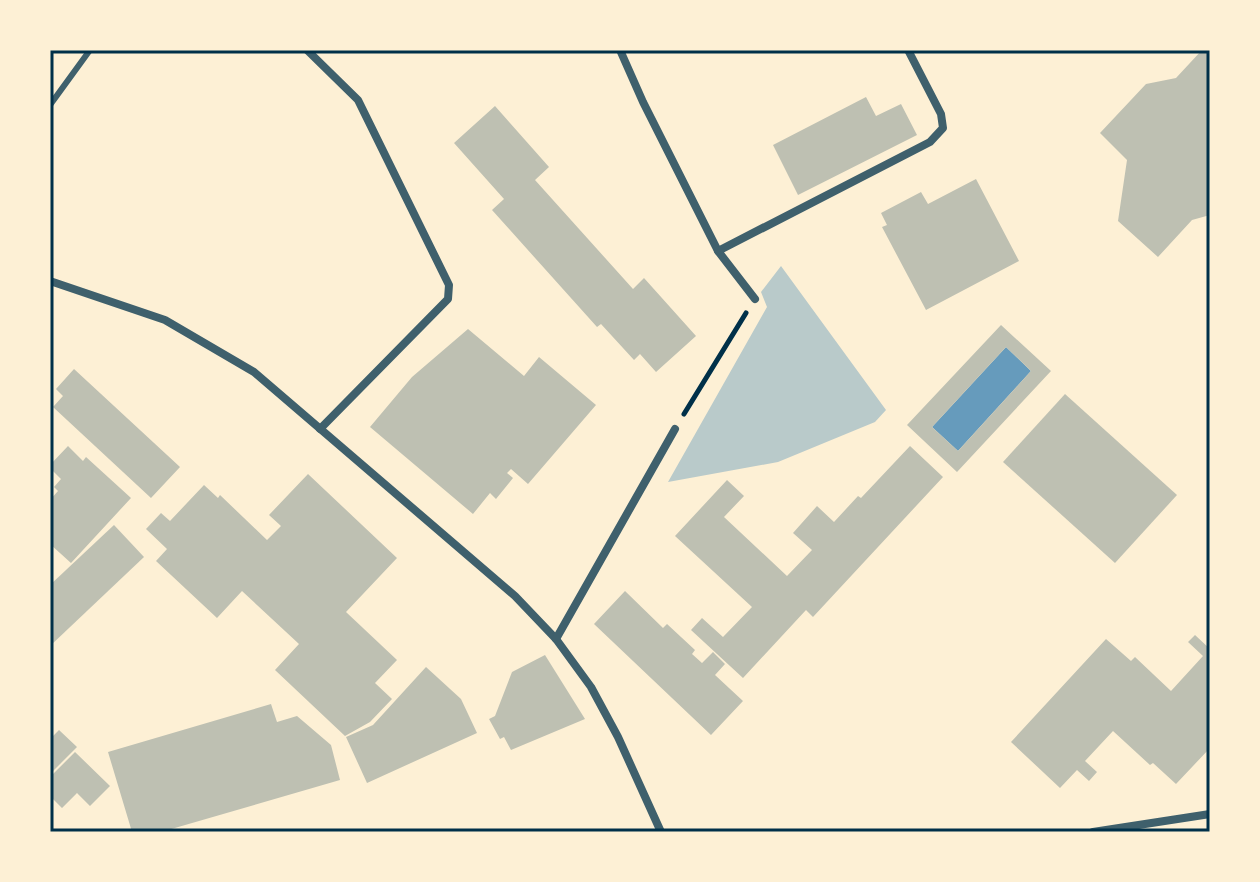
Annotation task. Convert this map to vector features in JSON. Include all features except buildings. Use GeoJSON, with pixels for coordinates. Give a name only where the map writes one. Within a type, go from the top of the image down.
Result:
{"type":"FeatureCollection","features":[{"type":"Feature","properties":{"kind":"street"},"geometry":{"type":"LineString","coordinates":[[307,50],[358,100],[449,285],[448,299],[320,429]]}},
{"type":"Feature","properties":{"kind":"street"},"geometry":{"type":"LineString","coordinates":[[620,50],[718,251],[755,299]]}},
{"type":"Feature","properties":{"kind":"street"},"geometry":{"type":"LineString","coordinates":[[718,251],[930,142],[943,128],[941,114],[908,50]]}},
{"type":"Feature","properties":{"kind":"street"},"geometry":{"type":"LineString","coordinates":[[50,281],[165,320],[254,372],[515,596],[556,639],[598,699],[661,832]]}},
{"type":"Feature","properties":{"kind":"street"},"geometry":{"type":"LineString","coordinates":[[556,639],[675,429]]}},
{"type":"Feature","properties":{"kind":"street"},"geometry":{"type":"LineString","coordinates":[[1093,832],[1210,814]]}},
{"type":"Feature","properties":{"kind":"lane"},"geometry":{"type":"LineString","coordinates":[[50,105],[90,50]]}},
{"type":"Feature","properties":{"kind":"path"},"geometry":{"type":"LineString","coordinates":[[675,429],[755,299]]}},
{"type":"Feature","properties":{"kind":"shaded area"},"geometry":{"type":"Polygon","coordinates":[[[781,266],[886,410],[875,422],[778,462],[668,482],[767,307],[761,292],[781,266]]]}},
{"type":"Feature","properties":{"kind":"water"},"geometry":{"type":"Polygon","coordinates":[[[1006,347],[1031,371],[958,451],[932,427],[1006,347]]]}}]}
